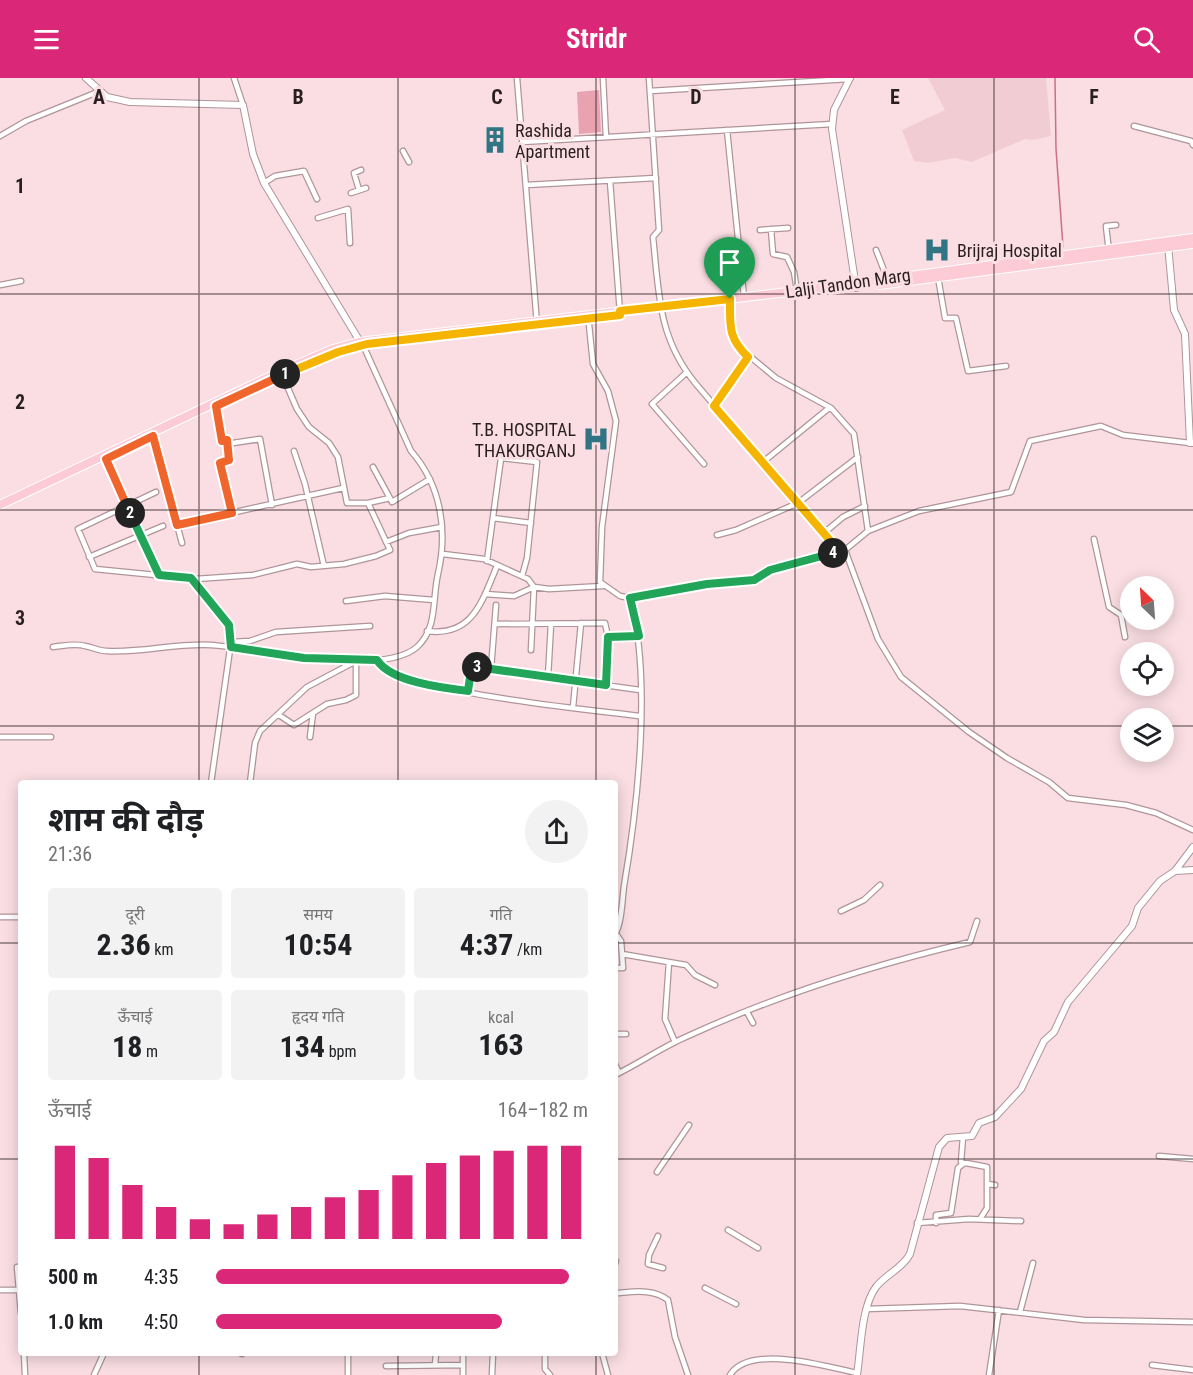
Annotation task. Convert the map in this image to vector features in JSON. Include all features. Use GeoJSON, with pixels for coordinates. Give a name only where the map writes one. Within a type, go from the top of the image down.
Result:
{"type":"FeatureCollection","features":[{"type":"Feature","properties":{"kind":"main road","name":"Lalji Tandon Marg"},"geometry":{"type":"LineString","coordinates":[[1168,244],[1193,238]]}},
{"type":"Feature","properties":{"kind":"main road","name":"Lalji Tandon Marg"},"geometry":{"type":"LineString","coordinates":[[730,301],[744,297],[938,277],[1109,251],[1193,243]]}},
{"type":"Feature","properties":{"kind":"main road","name":"Lalji Tandon Marg"},"geometry":{"type":"LineString","coordinates":[[0,506],[282,373],[361,344],[730,301],[856,285],[887,278],[1002,266]]}},
{"type":"Feature","properties":{"kind":"main road","name":"Lalji Tandon Marg"},"geometry":{"type":"LineString","coordinates":[[0,506],[106,459],[142,439],[153,436],[282,373]]}},
{"type":"Feature","properties":{"kind":"street"},"geometry":{"type":"LineString","coordinates":[[86,78],[107,97],[129,102],[243,105]]}},
{"type":"Feature","properties":{"kind":"street"},"geometry":{"type":"LineString","coordinates":[[231,644],[304,658],[356,661],[377,660],[417,647],[431,625],[443,554],[438,496],[423,465],[411,451],[361,344],[264,183],[253,154],[243,105],[234,78]]}},
{"type":"Feature","properties":{"kind":"street"},"geometry":{"type":"LineString","coordinates":[[517,78],[537,323]]}},
{"type":"Feature","properties":{"kind":"street"},"geometry":{"type":"LineString","coordinates":[[603,78],[606,137]]}},
{"type":"Feature","properties":{"kind":"street"},"geometry":{"type":"LineString","coordinates":[[650,78],[659,230],[653,237],[661,309],[667,336],[686,373],[798,503],[843,551],[878,639],[901,677],[969,732],[1049,782],[1068,798],[1126,805],[1156,813],[1193,830]]}},
{"type":"Feature","properties":{"kind":"street"},"geometry":{"type":"LineString","coordinates":[[650,91],[849,79],[834,110],[832,124],[856,285]]}},
{"type":"Feature","properties":{"kind":"street"},"geometry":{"type":"LineString","coordinates":[[0,136],[26,121],[100,91]]}},
{"type":"Feature","properties":{"kind":"street"},"geometry":{"type":"LineString","coordinates":[[522,142],[832,124]]}},
{"type":"Feature","properties":{"kind":"street"},"geometry":{"type":"LineString","coordinates":[[1134,126],[1191,141],[1193,145]]}},
{"type":"Feature","properties":{"kind":"street"},"geometry":{"type":"LineString","coordinates":[[727,130],[744,297]]}},
{"type":"Feature","properties":{"kind":"street"},"geometry":{"type":"LineString","coordinates":[[403,151],[409,162]]}},
{"type":"Feature","properties":{"kind":"street"},"geometry":{"type":"LineString","coordinates":[[358,190],[354,173],[361,170]]}},
{"type":"Feature","properties":{"kind":"street"},"geometry":{"type":"LineString","coordinates":[[264,183],[275,176],[304,171],[317,199]]}},
{"type":"Feature","properties":{"kind":"street"},"geometry":{"type":"LineString","coordinates":[[526,185],[656,178]]}},
{"type":"Feature","properties":{"kind":"street"},"geometry":{"type":"LineString","coordinates":[[610,181],[620,313]]}},
{"type":"Feature","properties":{"kind":"street"},"geometry":{"type":"LineString","coordinates":[[351,193],[366,188]]}},
{"type":"Feature","properties":{"kind":"street"},"geometry":{"type":"LineString","coordinates":[[318,218],[348,209],[350,243]]}},
{"type":"Feature","properties":{"kind":"street"},"geometry":{"type":"LineString","coordinates":[[1109,251],[1106,226],[1116,225]]}},
{"type":"Feature","properties":{"kind":"street"},"geometry":{"type":"LineString","coordinates":[[760,230],[788,228]]}},
{"type":"Feature","properties":{"kind":"street"},"geometry":{"type":"LineString","coordinates":[[771,230],[773,254],[787,257],[794,272],[797,291]]}},
{"type":"Feature","properties":{"kind":"street"},"geometry":{"type":"LineString","coordinates":[[588,317],[593,364],[608,391],[616,421],[602,527],[600,582],[620,596],[630,598],[707,584],[754,580],[770,570],[843,551],[868,531],[919,511],[1011,492],[1030,441],[1101,426],[1123,435],[1191,443],[1185,334],[1174,310],[1168,244]]}},
{"type":"Feature","properties":{"kind":"street"},"geometry":{"type":"LineString","coordinates":[[876,250],[887,278]]}},
{"type":"Feature","properties":{"kind":"street"},"geometry":{"type":"LineString","coordinates":[[938,277],[945,318],[956,318],[968,371],[1006,366]]}},
{"type":"Feature","properties":{"kind":"street"},"geometry":{"type":"LineString","coordinates":[[0,285],[21,281]]}},
{"type":"Feature","properties":{"kind":"street"},"geometry":{"type":"LineString","coordinates":[[730,301],[732,337],[735,345],[776,378],[829,408],[854,434],[868,531]]}},
{"type":"Feature","properties":{"kind":"street"},"geometry":{"type":"LineString","coordinates":[[714,406],[748,357]]}},
{"type":"Feature","properties":{"kind":"street"},"geometry":{"type":"LineString","coordinates":[[282,373],[297,410],[309,427],[329,444],[338,457],[347,503],[368,503],[390,498]]}},
{"type":"Feature","properties":{"kind":"street"},"geometry":{"type":"LineString","coordinates":[[686,373],[652,404],[704,464]]}},
{"type":"Feature","properties":{"kind":"street"},"geometry":{"type":"LineString","coordinates":[[216,406],[222,441],[227,440],[229,460],[220,463],[232,513]]}},
{"type":"Feature","properties":{"kind":"street"},"geometry":{"type":"LineString","coordinates":[[762,462],[829,408]]}},
{"type":"Feature","properties":{"kind":"street"},"geometry":{"type":"LineString","coordinates":[[153,436],[182,543]]}},
{"type":"Feature","properties":{"kind":"street"},"geometry":{"type":"LineString","coordinates":[[233,443],[260,439],[272,505]]}},
{"type":"Feature","properties":{"kind":"street"},"geometry":{"type":"LineString","coordinates":[[294,452],[308,497],[324,566]]}},
{"type":"Feature","properties":{"kind":"street"},"geometry":{"type":"LineString","coordinates":[[717,535],[736,530],[798,503],[858,457]]}},
{"type":"Feature","properties":{"kind":"street"},"geometry":{"type":"LineString","coordinates":[[487,561],[501,458],[537,462],[528,558],[522,576]]}},
{"type":"Feature","properties":{"kind":"street"},"geometry":{"type":"LineString","coordinates":[[106,459],[159,575]]}},
{"type":"Feature","properties":{"kind":"street"},"geometry":{"type":"LineString","coordinates":[[373,468],[392,502],[430,479]]}},
{"type":"Feature","properties":{"kind":"street"},"geometry":{"type":"LineString","coordinates":[[177,525],[343,488]]}},
{"type":"Feature","properties":{"kind":"street"},"geometry":{"type":"LineString","coordinates":[[156,492],[78,529],[95,569],[191,578],[253,575],[297,564],[324,566],[376,556],[390,550],[368,503]]}},
{"type":"Feature","properties":{"kind":"street"},"geometry":{"type":"LineString","coordinates":[[824,532],[843,517],[865,506]]}},
{"type":"Feature","properties":{"kind":"street"},"geometry":{"type":"LineString","coordinates":[[493,518],[531,523]]}},
{"type":"Feature","properties":{"kind":"street"},"geometry":{"type":"LineString","coordinates":[[89,557],[163,526]]}},
{"type":"Feature","properties":{"kind":"street"},"geometry":{"type":"LineString","coordinates":[[386,542],[409,533],[442,527]]}},
{"type":"Feature","properties":{"kind":"street"},"geometry":{"type":"LineString","coordinates":[[1094,538],[1109,607],[1122,615],[1125,637]]}},
{"type":"Feature","properties":{"kind":"street"},"geometry":{"type":"LineString","coordinates":[[443,554],[487,561],[522,576],[534,587],[549,590],[603,586]]}},
{"type":"Feature","properties":{"kind":"street"},"geometry":{"type":"LineString","coordinates":[[427,631],[443,633],[458,629],[470,621],[497,566]]}},
{"type":"Feature","properties":{"kind":"street"},"geometry":{"type":"LineString","coordinates":[[191,578],[229,625],[231,644],[211,780]]}},
{"type":"Feature","properties":{"kind":"street"},"geometry":{"type":"LineString","coordinates":[[485,594],[514,596],[534,587]]}},
{"type":"Feature","properties":{"kind":"street"},"geometry":{"type":"LineString","coordinates":[[531,650],[534,587]]}},
{"type":"Feature","properties":{"kind":"street"},"geometry":{"type":"LineString","coordinates":[[346,601],[385,596],[434,600]]}},
{"type":"Feature","properties":{"kind":"street"},"geometry":{"type":"LineString","coordinates":[[618,921],[634,817],[639,716],[639,636],[630,598]]}},
{"type":"Feature","properties":{"kind":"street"},"geometry":{"type":"LineString","coordinates":[[491,669],[496,605]]}},
{"type":"Feature","properties":{"kind":"street"},"geometry":{"type":"LineString","coordinates":[[573,707],[581,623]]}},
{"type":"Feature","properties":{"kind":"street"},"geometry":{"type":"LineString","coordinates":[[495,624],[605,623],[608,637],[606,685]]}},
{"type":"Feature","properties":{"kind":"street"},"geometry":{"type":"LineString","coordinates":[[548,677],[551,624]]}},
{"type":"Feature","properties":{"kind":"street"},"geometry":{"type":"LineString","coordinates":[[53,647],[82,645],[104,652],[166,646],[231,644],[250,641],[276,632],[370,626]]}},
{"type":"Feature","properties":{"kind":"street"},"geometry":{"type":"LineString","coordinates":[[608,637],[639,636]]}},
{"type":"Feature","properties":{"kind":"street"},"geometry":{"type":"LineString","coordinates":[[377,660],[382,667],[399,676],[437,687],[639,716]]}},
{"type":"Feature","properties":{"kind":"street"},"geometry":{"type":"LineString","coordinates":[[279,715],[294,724],[327,704],[346,700],[356,695],[356,661]]}},
{"type":"Feature","properties":{"kind":"street"},"geometry":{"type":"LineString","coordinates":[[250,780],[260,731],[307,687],[356,661]]}},
{"type":"Feature","properties":{"kind":"street"},"geometry":{"type":"LineString","coordinates":[[468,691],[472,668],[639,690]]}},
{"type":"Feature","properties":{"kind":"street"},"geometry":{"type":"LineString","coordinates":[[310,737],[313,713]]}},
{"type":"Feature","properties":{"kind":"street"},"geometry":{"type":"LineString","coordinates":[[0,737],[51,737]]}},
{"type":"Feature","properties":{"kind":"street"},"geometry":{"type":"LineString","coordinates":[[730,1375],[734,1369],[744,1364],[766,1359],[788,1359],[857,1374],[866,1309],[875,1289],[888,1273],[904,1264],[910,1254],[939,1147],[947,1138],[972,1136],[979,1123],[995,1117],[1007,1108],[1021,1089],[1044,1041],[1054,1032],[1068,1002],[1132,926],[1138,908],[1160,881],[1175,871],[1193,847]]}},
{"type":"Feature","properties":{"kind":"street"},"geometry":{"type":"LineString","coordinates":[[1175,871],[1193,870]]}},
{"type":"Feature","properties":{"kind":"street"},"geometry":{"type":"LineString","coordinates":[[841,911],[864,900],[880,885]]}},
{"type":"Feature","properties":{"kind":"street"},"geometry":{"type":"LineString","coordinates":[[0,917],[18,917]]}},
{"type":"Feature","properties":{"kind":"street"},"geometry":{"type":"LineString","coordinates":[[618,1073],[675,1042],[747,1012],[873,967],[970,942],[977,921]]}},
{"type":"Feature","properties":{"kind":"street"},"geometry":{"type":"LineString","coordinates":[[618,937],[621,941],[623,968],[618,968]]}},
{"type":"Feature","properties":{"kind":"street"},"geometry":{"type":"LineString","coordinates":[[622,954],[686,965],[695,975],[714,985]]}},
{"type":"Feature","properties":{"kind":"street"},"geometry":{"type":"LineString","coordinates":[[669,962],[665,1019],[675,1042]]}},
{"type":"Feature","properties":{"kind":"street"},"geometry":{"type":"LineString","coordinates":[[747,1012],[753,1023]]}},
{"type":"Feature","properties":{"kind":"street"},"geometry":{"type":"LineString","coordinates":[[618,1034],[627,1034]]}},
{"type":"Feature","properties":{"kind":"street"},"geometry":{"type":"LineString","coordinates":[[657,1172],[689,1125]]}},
{"type":"Feature","properties":{"kind":"street"},"geometry":{"type":"LineString","coordinates":[[963,1137],[960,1160],[963,1164]]}},
{"type":"Feature","properties":{"kind":"street"},"geometry":{"type":"LineString","coordinates":[[1160,1156],[1193,1159]]}},
{"type":"Feature","properties":{"kind":"street"},"geometry":{"type":"LineString","coordinates":[[936,1222],[936,1215],[951,1213],[958,1168],[963,1164],[987,1167],[987,1208],[980,1219]]}},
{"type":"Feature","properties":{"kind":"street"},"geometry":{"type":"LineString","coordinates":[[987,1184],[995,1185]]}},
{"type":"Feature","properties":{"kind":"street"},"geometry":{"type":"LineString","coordinates":[[917,1223],[980,1219],[1021,1221]]}},
{"type":"Feature","properties":{"kind":"street"},"geometry":{"type":"LineString","coordinates":[[728,1230],[758,1248]]}},
{"type":"Feature","properties":{"kind":"street"},"geometry":{"type":"LineString","coordinates":[[658,1236],[649,1255],[648,1263],[663,1268]]}},
{"type":"Feature","properties":{"kind":"street"},"geometry":{"type":"LineString","coordinates":[[1020,1312],[1033,1263]]}},
{"type":"Feature","properties":{"kind":"street"},"geometry":{"type":"LineString","coordinates":[[705,1288],[736,1304]]}},
{"type":"Feature","properties":{"kind":"street"},"geometry":{"type":"LineString","coordinates":[[0,1290],[18,1290]]}},
{"type":"Feature","properties":{"kind":"street"},"geometry":{"type":"LineString","coordinates":[[618,1293],[640,1291],[661,1294],[668,1300],[675,1336],[688,1375]]}},
{"type":"Feature","properties":{"kind":"street"},"geometry":{"type":"LineString","coordinates":[[866,1309],[960,1306],[1084,1320],[1193,1322]]}},
{"type":"Feature","properties":{"kind":"street"},"geometry":{"type":"LineString","coordinates":[[989,1375],[999,1310]]}},
{"type":"Feature","properties":{"kind":"street"},"geometry":{"type":"LineString","coordinates":[[24,1356],[25,1375]]}},
{"type":"Feature","properties":{"kind":"street"},"geometry":{"type":"LineString","coordinates":[[94,1375],[103,1356]]}},
{"type":"Feature","properties":{"kind":"street"},"geometry":{"type":"LineString","coordinates":[[348,1356],[348,1375]]}},
{"type":"Feature","properties":{"kind":"street"},"geometry":{"type":"LineString","coordinates":[[435,1365],[436,1356]]}},
{"type":"Feature","properties":{"kind":"street"},"geometry":{"type":"LineString","coordinates":[[463,1356],[463,1375]]}},
{"type":"Feature","properties":{"kind":"street"},"geometry":{"type":"LineString","coordinates":[[492,1375],[493,1356]]}},
{"type":"Feature","properties":{"kind":"street"},"geometry":{"type":"LineString","coordinates":[[545,1356],[545,1369],[550,1375]]}},
{"type":"Feature","properties":{"kind":"street"},"geometry":{"type":"LineString","coordinates":[[603,1356],[608,1375]]}},
{"type":"Feature","properties":{"kind":"street"},"geometry":{"type":"LineString","coordinates":[[386,1366],[463,1365]]}},
{"type":"Feature","properties":{"kind":"street"},"geometry":{"type":"LineString","coordinates":[[1152,1365],[1193,1370]]}},
{"type":"Feature","properties":{"kind":"shaded area"},"geometry":{"type":"Polygon","coordinates":[[[928,78],[1046,78],[1051,136],[1033,140],[1025,139],[972,162],[955,158],[928,163],[914,161],[902,130],[945,110],[928,78]]]}},
{"type":"Feature","properties":{"kind":"shaded area"},"geometry":{"type":"Polygon","coordinates":[[[599,90],[601,132],[579,134],[577,92],[599,90]]]}},
{"type":"Feature","properties":{"kind":"waterway"},"geometry":{"type":"LineString","coordinates":[[1055,78],[1056,149],[1063,247]]}},
{"type":"Feature","properties":{"kind":"place","name":"Rashida Apartment"},"geometry":{"type":"Point","coordinates":[495,140]}},
{"type":"Feature","properties":{"kind":"place","name":"Brijraj Hospital"},"geometry":{"type":"Point","coordinates":[937,250]}},
{"type":"Feature","properties":{"kind":"place","name":"T.B. HOSPITAL THAKURGANJ"},"geometry":{"type":"Point","coordinates":[596,439]}},
{"type":"Feature","properties":{"kind":"route"},"geometry":{"type":"LineString","coordinates":[[730,299],[732,337],[735,345],[748,357],[714,406],[840,552],[770,570],[754,580],[707,584],[630,598],[639,636],[608,637],[606,685],[475,667],[471,670],[468,691],[437,687],[399,676],[382,667],[377,660],[304,658],[231,647],[229,625],[191,578],[159,575],[106,459],[153,436],[177,525],[232,513],[220,463],[229,460],[227,440],[222,441],[216,406],[277,377],[338,352],[367,344],[620,315],[620,311],[730,299]]}}]}
